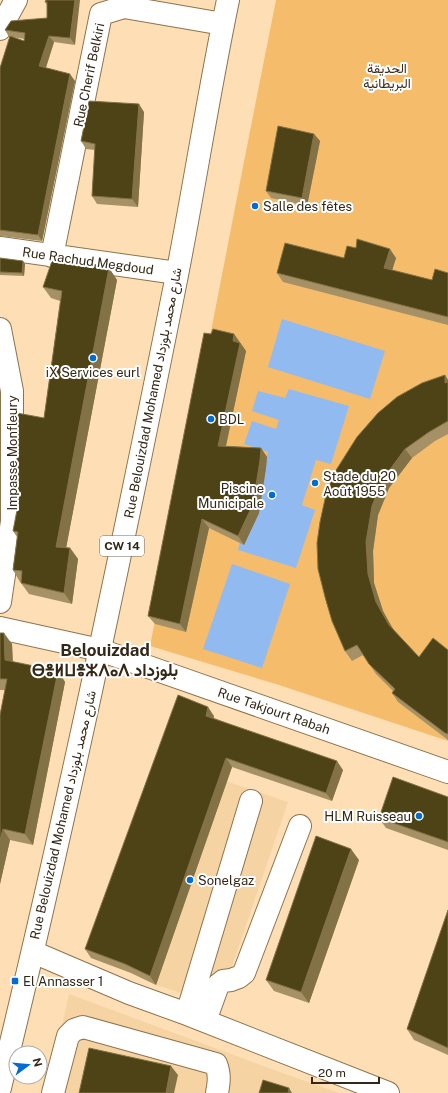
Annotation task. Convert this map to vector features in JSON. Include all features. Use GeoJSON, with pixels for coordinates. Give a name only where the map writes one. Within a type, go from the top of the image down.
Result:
{"type":"FeatureCollection","features":[{"type":"Feature","properties":{"kind":"street"},"geometry":{"type":"LineString","coordinates":[[0,29],[16,0]]}},
{"type":"Feature","properties":{"kind":"street","name":"Rue Belouizdad Mohamed شارع محمد بلوزداد"},"geometry":{"type":"LineString","coordinates":[[0,1088],[33,952],[100,650],[177,273],[228,0]]}},
{"type":"Feature","properties":{"kind":"street","name":"Rue Cherif Belkiri"},"geometry":{"type":"LineString","coordinates":[[52,256],[101,14],[124,7],[223,24]]}},
{"type":"Feature","properties":{"kind":"street","name":"Rue Rachud Megdoud"},"geometry":{"type":"LineString","coordinates":[[0,248],[177,273]]}},
{"type":"Feature","properties":{"kind":"street","name":"Impasse Monfleury"},"geometry":{"type":"LineString","coordinates":[[0,329],[12,391],[12,521],[0,602]]}},
{"type":"Feature","properties":{"kind":"street","name":"Rue Takjourt Rabah"},"geometry":{"type":"LineString","coordinates":[[0,628],[100,650],[448,772]]}},
{"type":"Feature","properties":{"kind":"street"},"geometry":{"type":"LineString","coordinates":[[196,1017],[250,801]]}},
{"type":"Feature","properties":{"kind":"street"},"geometry":{"type":"LineString","coordinates":[[196,1017],[218,985],[224,981],[239,977],[244,973],[300,826]]}},
{"type":"Feature","properties":{"kind":"street"},"geometry":{"type":"LineString","coordinates":[[33,952],[128,992],[196,1017],[388,1093]]}},
{"type":"Feature","properties":{"kind":"street"},"geometry":{"type":"LineString","coordinates":[[53,1093],[68,1036],[74,1030],[83,1027],[216,1064],[219,1070],[220,1082],[217,1093]]}},
{"type":"Feature","properties":{"kind":"shaded area","name":"Sonelgaz"},"geometry":{"type":"Polygon","coordinates":[[[202,773],[288,802],[219,1005],[156,985],[131,973],[91,958],[202,773]]]}},
{"type":"Feature","properties":{"kind":"shaded area"},"geometry":{"type":"Polygon","coordinates":[[[69,994],[277,1071],[339,1093],[47,1093],[69,994]]]}},
{"type":"Feature","properties":{"kind":"green space","name":"Stade du 20 Août 1955"},"geometry":{"type":"Polygon","coordinates":[[[276,0],[448,0],[448,741],[279,685],[150,646],[276,0]]]}},
{"type":"Feature","properties":{"kind":"water"},"geometry":{"type":"Polygon","coordinates":[[[282,319],[385,351],[370,399],[268,367],[282,319]]]}},
{"type":"Feature","properties":{"kind":"water"},"geometry":{"type":"Polygon","coordinates":[[[289,389],[349,406],[331,464],[316,460],[302,505],[315,510],[296,568],[238,550],[240,542],[230,538],[235,521],[266,459],[268,452],[244,444],[252,421],[276,429],[279,420],[252,411],[258,391],[285,398],[289,389]]]}},
{"type":"Feature","properties":{"kind":"water"},"geometry":{"type":"Polygon","coordinates":[[[232,564],[290,584],[262,668],[203,649],[232,564]]]}},
{"type":"Feature","properties":{"kind":"building"},"geometry":{"type":"Polygon","coordinates":[[[46,0],[75,0],[70,38],[49,36],[39,66],[70,74],[38,235],[0,230],[0,68],[10,36],[24,41],[25,33],[5,30],[11,21],[47,18],[46,0]]]}},
{"type":"Feature","properties":{"kind":"building"},"geometry":{"type":"Polygon","coordinates":[[[89,101],[139,104],[132,199],[92,196],[95,144],[81,141],[89,101]]]}},
{"type":"Feature","properties":{"kind":"building"},"geometry":{"type":"Polygon","coordinates":[[[278,126],[314,134],[302,198],[266,191],[278,126]]]}},
{"type":"Feature","properties":{"kind":"building"},"geometry":{"type":"Polygon","coordinates":[[[357,239],[390,249],[384,268],[432,280],[435,269],[448,273],[448,317],[277,273],[285,243],[344,258],[347,246],[356,248],[357,239]]]}},
{"type":"Feature","properties":{"kind":"building"},"geometry":{"type":"Polygon","coordinates":[[[0,258],[23,261],[22,273],[0,272],[0,258]]]}},
{"type":"Feature","properties":{"kind":"building"},"geometry":{"type":"Polygon","coordinates":[[[53,258],[109,268],[56,547],[70,548],[64,593],[21,583],[22,571],[13,570],[18,532],[13,531],[17,510],[17,413],[44,418],[62,291],[43,287],[53,258]]]}},
{"type":"Feature","properties":{"kind":"building"},"geometry":{"type":"Polygon","coordinates":[[[213,329],[234,334],[233,341],[240,343],[218,446],[261,448],[260,460],[253,504],[238,536],[202,519],[180,624],[148,616],[204,333],[211,334],[213,329]]]}},
{"type":"Feature","properties":{"kind":"building"},"geometry":{"type":"Polygon","coordinates":[[[445,375],[445,383],[448,382],[448,421],[405,449],[383,479],[372,506],[366,542],[368,574],[376,602],[389,625],[419,657],[433,638],[448,650],[448,734],[392,693],[395,689],[369,664],[357,645],[345,651],[332,621],[325,597],[318,569],[317,543],[325,499],[333,475],[357,437],[378,413],[397,397],[422,383],[445,375]]]}},
{"type":"Feature","properties":{"kind":"building"},"geometry":{"type":"Polygon","coordinates":[[[0,633],[4,633],[5,660],[58,671],[25,834],[3,829],[0,840],[0,715],[7,679],[0,679],[0,633]]]}},
{"type":"Feature","properties":{"kind":"building"},"geometry":{"type":"Polygon","coordinates":[[[178,695],[208,707],[206,716],[337,761],[326,793],[226,758],[150,976],[125,964],[85,949],[178,695]]]}},
{"type":"Feature","properties":{"kind":"building","name":"HLM Ruisseau"},"geometry":{"type":"Polygon","coordinates":[[[393,777],[448,797],[448,842],[379,818],[393,777]]]}},
{"type":"Feature","properties":{"kind":"building"},"geometry":{"type":"Polygon","coordinates":[[[316,836],[351,849],[301,992],[266,980],[316,836]]]}},
{"type":"Feature","properties":{"kind":"building"},"geometry":{"type":"Polygon","coordinates":[[[448,910],[448,1048],[407,1029],[448,910]]]}},
{"type":"Feature","properties":{"kind":"building"},"geometry":{"type":"Polygon","coordinates":[[[89,1048],[171,1066],[166,1093],[79,1093],[89,1048]]]}},
{"type":"Feature","properties":{"kind":"building"},"geometry":{"type":"Polygon","coordinates":[[[263,1080],[289,1088],[288,1093],[259,1093],[263,1080]]]}},
{"type":"Feature","properties":{"kind":"place","name":"Salle des fêtes"},"geometry":{"type":"Point","coordinates":[255,206]}},
{"type":"Feature","properties":{"kind":"place","name":"iX Services eurl"},"geometry":{"type":"Point","coordinates":[93,358]}},
{"type":"Feature","properties":{"kind":"place","name":"BDL"},"geometry":{"type":"Point","coordinates":[211,419]}},
{"type":"Feature","properties":{"kind":"place","name":"Stade du 20 Août 1955"},"geometry":{"type":"Point","coordinates":[315,483]}},
{"type":"Feature","properties":{"kind":"place","name":"Piscine Municipale"},"geometry":{"type":"Point","coordinates":[272,495]}},
{"type":"Feature","properties":{"kind":"place","name":"HLM Ruisseau"},"geometry":{"type":"Point","coordinates":[419,816]}},
{"type":"Feature","properties":{"kind":"place","name":"Sonelgaz"},"geometry":{"type":"Point","coordinates":[190,880]}},
{"type":"Feature","properties":{"kind":"place","name":"El Annasser 1"},"geometry":{"type":"Point","coordinates":[15,981]}},
{"type":"Feature","properties":{"kind":"district","name":"Belouizdad ⴱⴻⵍⵡⴻⵣⴷⴰⴷ بلوزداد"},"geometry":{"type":"Point","coordinates":[105,660]}},
{"type":"Feature","properties":{"kind":"park label","name":"الحديقة البريطانية"},"geometry":{"type":"Point","coordinates":[387,76]}}]}
